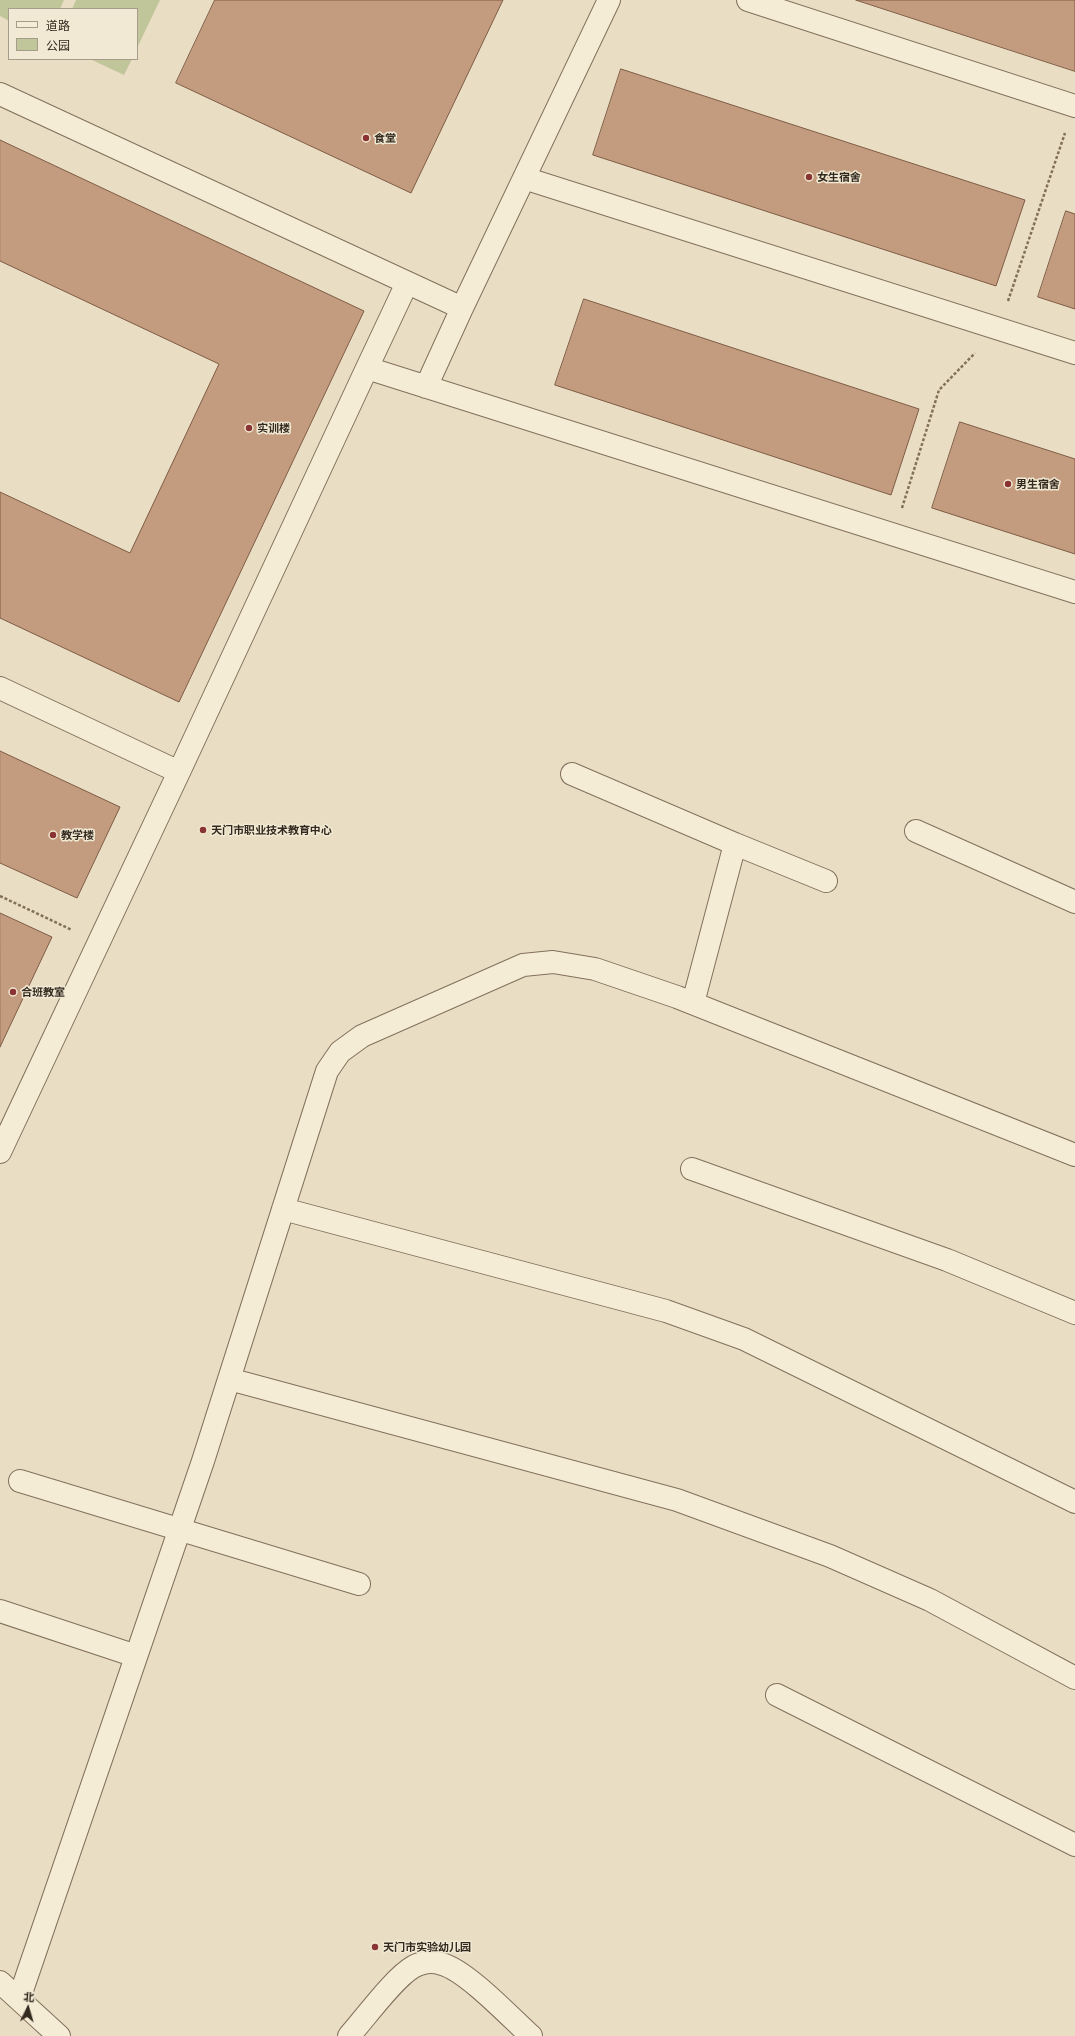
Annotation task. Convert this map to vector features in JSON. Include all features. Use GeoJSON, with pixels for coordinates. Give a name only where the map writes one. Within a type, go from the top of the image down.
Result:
{"type":"FeatureCollection","features":[{"type":"Feature","properties":{"kind":"street"},"geometry":{"type":"LineString","coordinates":[[426,387],[462,308],[609,0]]}},
{"type":"Feature","properties":{"kind":"street"},"geometry":{"type":"LineString","coordinates":[[748,0],[1075,106]]}},
{"type":"Feature","properties":{"kind":"street"},"geometry":{"type":"LineString","coordinates":[[0,94],[462,308]]}},
{"type":"Feature","properties":{"kind":"street"},"geometry":{"type":"LineString","coordinates":[[524,178],[1075,353]]}},
{"type":"Feature","properties":{"kind":"street"},"geometry":{"type":"LineString","coordinates":[[0,1152],[408,283]]}},
{"type":"Feature","properties":{"kind":"street"},"geometry":{"type":"LineString","coordinates":[[367,368],[1075,592]]}},
{"type":"Feature","properties":{"kind":"street"},"geometry":{"type":"LineString","coordinates":[[0,688],[179,772]]}},
{"type":"Feature","properties":{"kind":"street"},"geometry":{"type":"LineString","coordinates":[[572,774],[735,844],[826,881]]}},
{"type":"Feature","properties":{"kind":"street"},"geometry":{"type":"LineString","coordinates":[[916,831],[1075,902]]}},
{"type":"Feature","properties":{"kind":"street"},"geometry":{"type":"LineString","coordinates":[[693,1003],[735,844]]}},
{"type":"Feature","properties":{"kind":"street"},"geometry":{"type":"LineString","coordinates":[[19,1999],[179,1530],[327,1072],[340,1052],[362,1036],[523,965],[553,962],[595,969],[693,1003],[1075,1155]]}},
{"type":"Feature","properties":{"kind":"street"},"geometry":{"type":"LineString","coordinates":[[692,1169],[947,1260],[1075,1312]]}},
{"type":"Feature","properties":{"kind":"street"},"geometry":{"type":"LineString","coordinates":[[283,1209],[666,1311],[744,1339],[1075,1502]]}},
{"type":"Feature","properties":{"kind":"street"},"geometry":{"type":"LineString","coordinates":[[229,1379],[677,1500],[830,1556],[930,1600],[1075,1678]]}},
{"type":"Feature","properties":{"kind":"street"},"geometry":{"type":"LineString","coordinates":[[20,1481],[359,1584]]}},
{"type":"Feature","properties":{"kind":"street"},"geometry":{"type":"LineString","coordinates":[[0,1612],[136,1656]]}},
{"type":"Feature","properties":{"kind":"street"},"geometry":{"type":"LineString","coordinates":[[777,1695],[1075,1845]]}},
{"type":"Feature","properties":{"kind":"street"},"geometry":{"type":"LineString","coordinates":[[349,2036],[400,1978],[413,1968],[428,1962],[442,1963],[458,1970],[531,2036]]}},
{"type":"Feature","properties":{"kind":"street"},"geometry":{"type":"LineString","coordinates":[[0,1982],[59,2036]]}},
{"type":"Feature","properties":{"kind":"path"},"geometry":{"type":"LineString","coordinates":[[0,896],[98,942]]}},
{"type":"Feature","properties":{"kind":"green space"},"geometry":{"type":"Polygon","coordinates":[[[0,0],[64,0],[60,8],[8,8],[8,20],[0,16],[0,0]]]}},
{"type":"Feature","properties":{"kind":"green space"},"geometry":{"type":"Polygon","coordinates":[[[76,0],[160,0],[138,46],[138,8],[72,8],[76,0]]]}},
{"type":"Feature","properties":{"kind":"green space"},"geometry":{"type":"Polygon","coordinates":[[[92,60],[132,60],[124,75],[92,60]]]}},
{"type":"Feature","properties":{"kind":"building","name":"食堂"},"geometry":{"type":"Polygon","coordinates":[[[215,0],[503,0],[411,193],[176,83],[215,0]]]}},
{"type":"Feature","properties":{"kind":"building"},"geometry":{"type":"Polygon","coordinates":[[[856,0],[1075,0],[1075,71],[856,0]]]}},
{"type":"Feature","properties":{"kind":"building","name":"女生宿舍"},"geometry":{"type":"Polygon","coordinates":[[[621,69],[1025,200],[996,286],[593,155],[621,69]]]}},
{"type":"Feature","properties":{"kind":"building","name":"实训楼"},"geometry":{"type":"Polygon","coordinates":[[[0,140],[364,311],[179,702],[0,618],[0,492],[130,553],[219,364],[0,261],[0,140]]]}},
{"type":"Feature","properties":{"kind":"building"},"geometry":{"type":"Polygon","coordinates":[[[1066,211],[1075,214],[1075,309],[1038,297],[1066,211]]]}},
{"type":"Feature","properties":{"kind":"building"},"geometry":{"type":"Polygon","coordinates":[[[584,299],[919,409],[891,495],[555,385],[584,299]]]}},
{"type":"Feature","properties":{"kind":"building","name":"男生宿舍"},"geometry":{"type":"Polygon","coordinates":[[[960,422],[1075,459],[1075,554],[932,508],[960,422]]]}},
{"type":"Feature","properties":{"kind":"building","name":"教学楼"},"geometry":{"type":"Polygon","coordinates":[[[0,751],[120,807],[77,898],[0,863],[0,751]]]}},
{"type":"Feature","properties":{"kind":"building","name":"合班教室"},"geometry":{"type":"Polygon","coordinates":[[[0,913],[52,937],[0,1047],[0,913]]]}},
{"type":"Feature","properties":{"kind":"place","name":"食堂"},"geometry":{"type":"Point","coordinates":[366,138]}},
{"type":"Feature","properties":{"kind":"place","name":"女生宿舍"},"geometry":{"type":"Point","coordinates":[809,177]}},
{"type":"Feature","properties":{"kind":"place","name":"实训楼"},"geometry":{"type":"Point","coordinates":[249,428]}},
{"type":"Feature","properties":{"kind":"place","name":"男生宿舍"},"geometry":{"type":"Point","coordinates":[1008,484]}},
{"type":"Feature","properties":{"kind":"place","name":"天门市职业技术教育中心"},"geometry":{"type":"Point","coordinates":[203,830]}},
{"type":"Feature","properties":{"kind":"place","name":"教学楼"},"geometry":{"type":"Point","coordinates":[53,835]}},
{"type":"Feature","properties":{"kind":"place","name":"合班教室"},"geometry":{"type":"Point","coordinates":[13,992]}},
{"type":"Feature","properties":{"kind":"place","name":"天门市实验幼儿园"},"geometry":{"type":"Point","coordinates":[375,1947]}}]}
